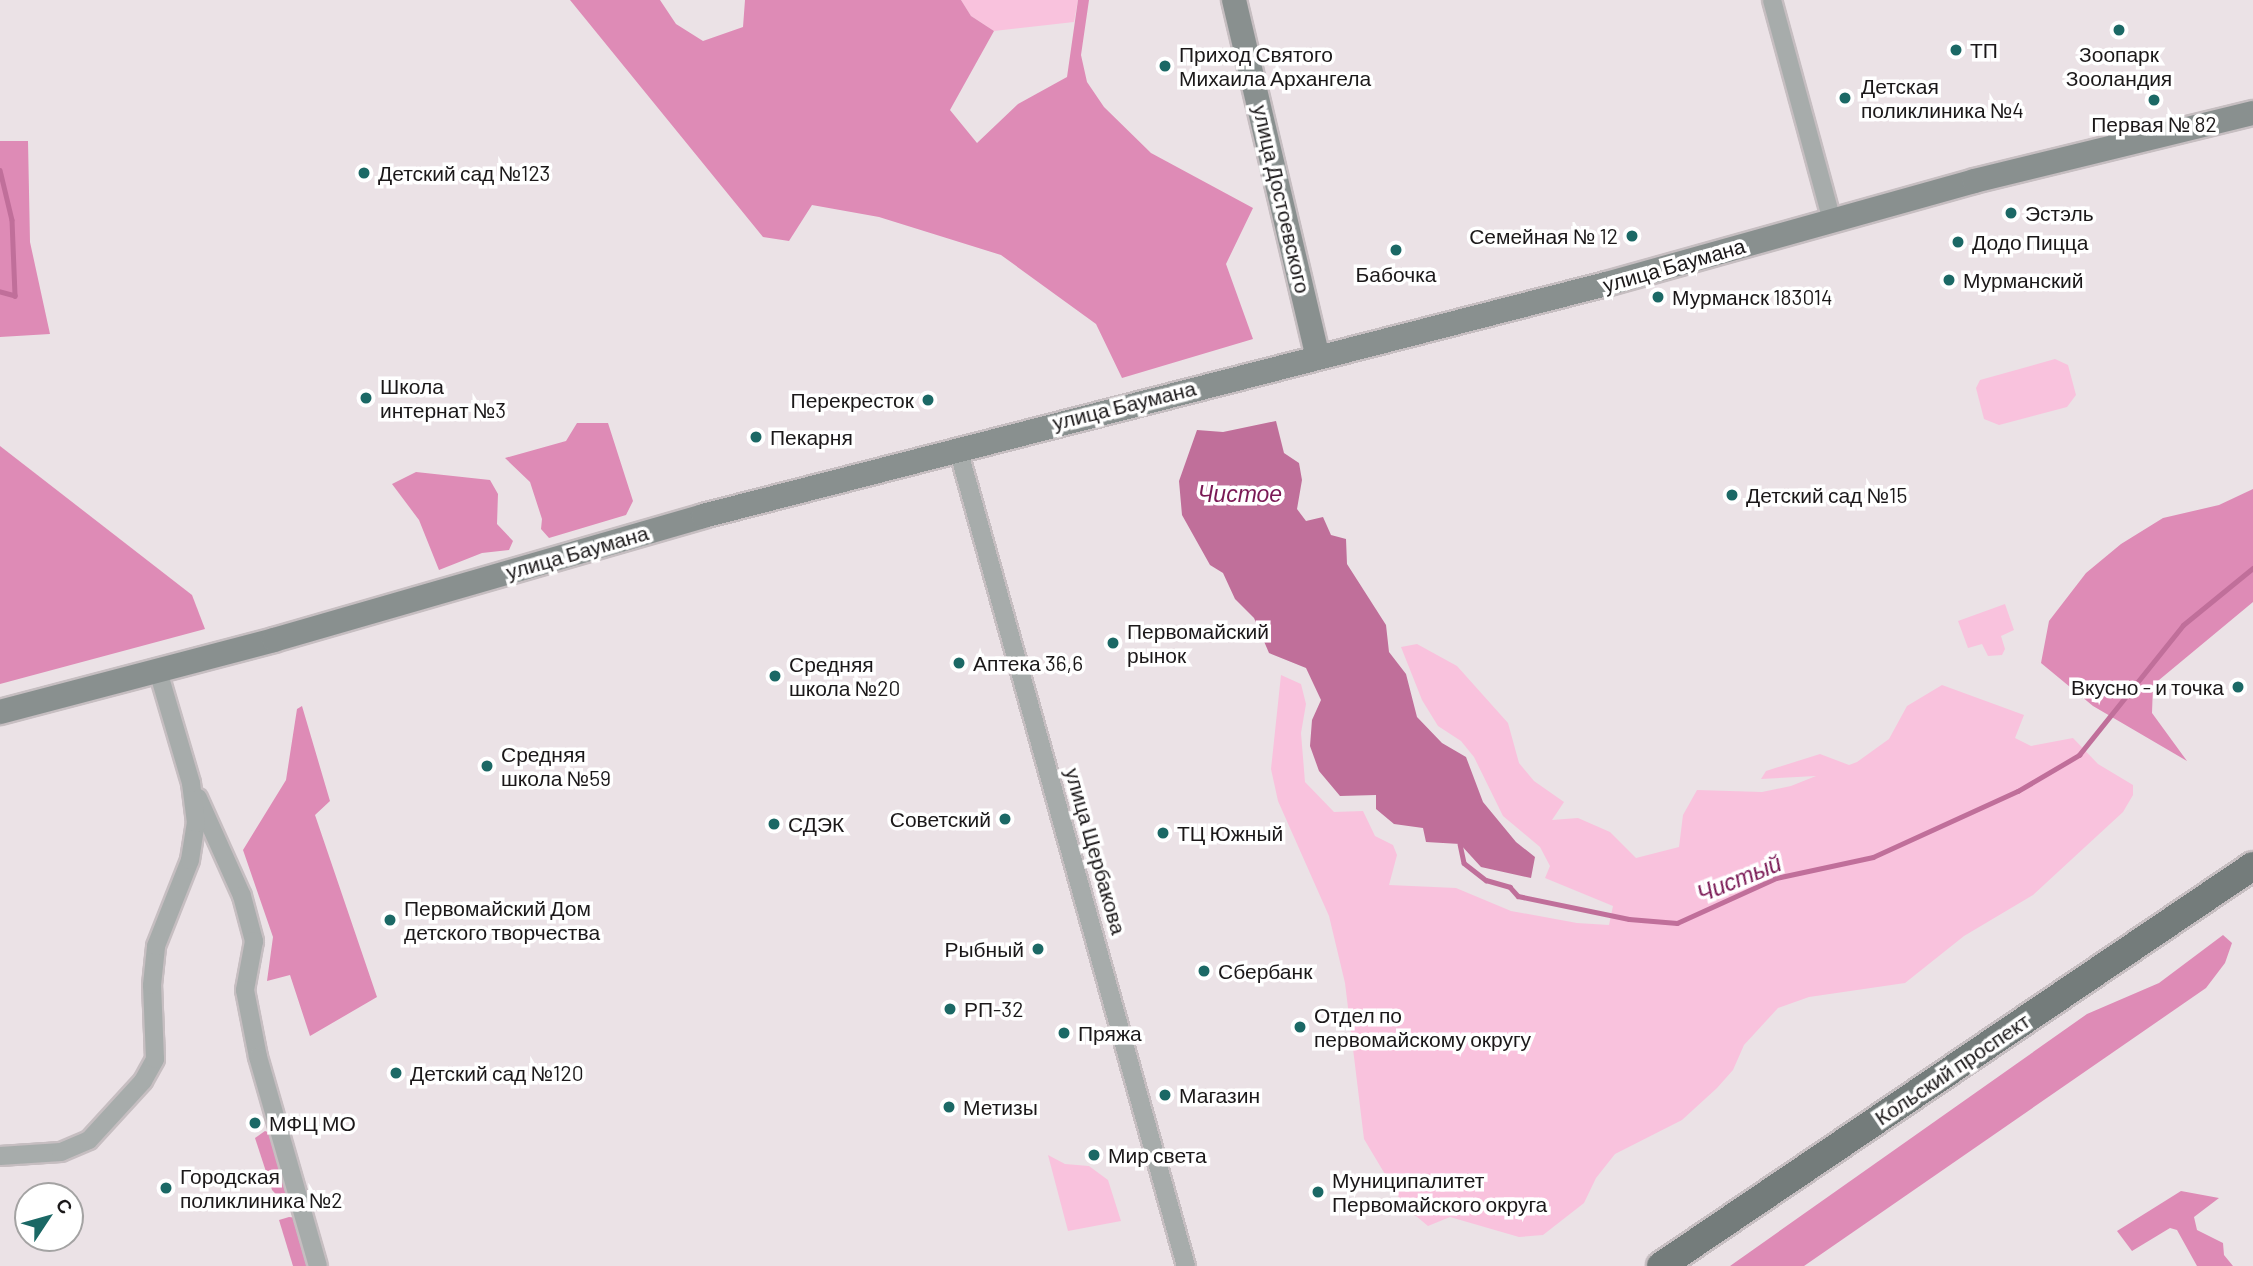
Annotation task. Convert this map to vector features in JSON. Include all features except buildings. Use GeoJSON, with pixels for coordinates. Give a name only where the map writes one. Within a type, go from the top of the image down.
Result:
{"type":"FeatureCollection","features":[{"type":"Feature","properties":{"kind":"main road","name":"Кольский проспект"},"geometry":{"type":"LineString","coordinates":[[1661,1266],[2249,866]]}},
{"type":"Feature","properties":{"kind":"street","name":"улица Достоевского"},"geometry":{"type":"LineString","coordinates":[[1234,0],[1318,357]]}},
{"type":"Feature","properties":{"kind":"street"},"geometry":{"type":"LineString","coordinates":[[1772,0],[1832,221]]}},
{"type":"Feature","properties":{"kind":"street","name":"улица Баумана"},"geometry":{"type":"LineString","coordinates":[[0,712],[158,671],[663,527],[1606,284],[1974,181],[2253,114]]}},
{"type":"Feature","properties":{"kind":"street","name":"улица Щербакова"},"geometry":{"type":"LineString","coordinates":[[958,449],[1186,1266]]}},
{"type":"Feature","properties":{"kind":"street"},"geometry":{"type":"LineString","coordinates":[[158,671],[191,783],[242,896],[254,941],[246,990],[258,1057],[318,1266]]}},
{"type":"Feature","properties":{"kind":"street"},"geometry":{"type":"LineString","coordinates":[[0,1156],[61,1152],[89,1140],[143,1081],[155,1059],[152,985],[156,946],[190,860],[196,823],[191,783]]}},
{"type":"Feature","properties":{"kind":"shaded area"},"geometry":{"type":"Polygon","coordinates":[[[570,0],[660,0],[676,24],[703,41],[743,27],[745,0],[961,0],[971,16],[994,31],[950,110],[977,143],[1018,104],[1067,77],[1078,0],[1089,0],[1081,55],[1087,82],[1104,107],[1151,153],[1253,208],[1226,264],[1253,339],[1122,378],[1096,324],[1001,255],[879,217],[812,205],[789,241],[763,237],[570,0]]]}},
{"type":"Feature","properties":{"kind":"shaded area"},"geometry":{"type":"Polygon","coordinates":[[[961,0],[1078,0],[1074,22],[994,31],[971,16],[961,0]]]}},
{"type":"Feature","properties":{"kind":"shaded area"},"geometry":{"type":"Polygon","coordinates":[[[0,141],[28,141],[30,242],[50,334],[0,337],[0,141]]]}},
{"type":"Feature","properties":{"kind":"shaded area"},"geometry":{"type":"Polygon","coordinates":[[[2055,359],[2068,365],[2076,395],[2067,407],[1999,425],[1984,419],[1976,388],[1980,380],[2055,359]]]}},
{"type":"Feature","properties":{"kind":"shaded area"},"geometry":{"type":"Polygon","coordinates":[[[577,423],[608,423],[633,501],[626,515],[549,538],[541,529],[542,519],[530,482],[505,458],[566,441],[577,423]]]}},
{"type":"Feature","properties":{"kind":"shaded area"},"geometry":{"type":"Polygon","coordinates":[[[0,446],[192,595],[205,629],[0,684],[0,446]]]}},
{"type":"Feature","properties":{"kind":"shaded area"},"geometry":{"type":"Polygon","coordinates":[[[416,472],[490,480],[498,494],[497,524],[513,541],[509,550],[482,553],[439,570],[419,520],[392,484],[416,472]]]}},
{"type":"Feature","properties":{"kind":"shaded area"},"geometry":{"type":"Polygon","coordinates":[[[2253,489],[2253,602],[2153,685],[2152,713],[2187,761],[2093,706],[2041,663],[2049,621],[2086,573],[2121,544],[2163,518],[2219,505],[2253,489]]]}},
{"type":"Feature","properties":{"kind":"shaded area"},"geometry":{"type":"Polygon","coordinates":[[[2005,604],[2014,630],[2001,636],[2005,649],[2002,655],[1988,656],[1982,644],[1968,648],[1958,621],[2005,604]]]}},
{"type":"Feature","properties":{"kind":"shaded area"},"geometry":{"type":"Polygon","coordinates":[[[1417,644],[1457,666],[1508,723],[1519,763],[1534,781],[1564,802],[1552,820],[1578,818],[1610,832],[1636,858],[1679,847],[1683,815],[1697,790],[1762,792],[1791,786],[1816,776],[1761,779],[1766,771],[1820,754],[1849,765],[1857,762],[1889,739],[1907,706],[1942,685],[2024,715],[2015,738],[2031,746],[2073,738],[2098,764],[2133,785],[2133,795],[2123,812],[2033,895],[1964,936],[1905,983],[1809,997],[1778,1008],[1744,1045],[1733,1070],[1717,1088],[1682,1120],[1615,1154],[1596,1178],[1584,1203],[1543,1235],[1519,1237],[1450,1217],[1428,1226],[1404,1206],[1364,1139],[1345,983],[1329,916],[1278,801],[1271,769],[1281,675],[1301,684],[1306,704],[1301,733],[1305,782],[1334,812],[1363,811],[1375,836],[1393,845],[1397,855],[1389,885],[1456,888],[1511,911],[1577,923],[1609,925],[1613,906],[1545,878],[1550,866],[1540,847],[1503,816],[1474,757],[1461,741],[1438,726],[1422,700],[1401,647],[1417,644]]]}},
{"type":"Feature","properties":{"kind":"shaded area"},"geometry":{"type":"Polygon","coordinates":[[[302,706],[330,801],[315,815],[377,997],[310,1036],[290,975],[267,981],[273,937],[243,850],[286,780],[297,709],[302,706]]]}},
{"type":"Feature","properties":{"kind":"shaded area"},"geometry":{"type":"Polygon","coordinates":[[[2223,935],[2232,943],[2225,963],[2206,988],[1804,1266],[1730,1266],[2087,1014],[2159,983],[2223,935]]]}},
{"type":"Feature","properties":{"kind":"shaded area"},"geometry":{"type":"Polygon","coordinates":[[[265,1131],[275,1135],[290,1185],[282,1201],[272,1190],[255,1138],[265,1131]]]}},
{"type":"Feature","properties":{"kind":"shaded area"},"geometry":{"type":"Polygon","coordinates":[[[1048,1155],[1065,1164],[1089,1166],[1108,1180],[1121,1221],[1068,1231],[1048,1155]]]}},
{"type":"Feature","properties":{"kind":"shaded area"},"geometry":{"type":"Polygon","coordinates":[[[2181,1191],[2219,1198],[2194,1217],[2197,1230],[2223,1243],[2224,1255],[2233,1266],[2197,1266],[2177,1230],[2170,1228],[2132,1251],[2117,1231],[2181,1191]]]}},
{"type":"Feature","properties":{"kind":"shaded area"},"geometry":{"type":"Polygon","coordinates":[[[298,1218],[312,1266],[293,1266],[279,1220],[298,1218]]]}},
{"type":"Feature","properties":{"kind":"water","name":"Чистое"},"geometry":{"type":"Polygon","coordinates":[[[1276,421],[1284,453],[1299,463],[1302,480],[1297,509],[1306,521],[1323,517],[1331,535],[1346,539],[1347,564],[1386,625],[1389,652],[1406,674],[1417,717],[1442,743],[1466,757],[1483,802],[1516,842],[1535,857],[1531,878],[1481,867],[1460,844],[1426,842],[1423,828],[1394,824],[1376,809],[1376,795],[1340,796],[1319,771],[1310,746],[1312,720],[1321,700],[1306,668],[1269,653],[1254,618],[1235,599],[1223,573],[1210,565],[1182,515],[1179,481],[1197,430],[1223,432],[1276,421]]]}},
{"type":"Feature","properties":{"kind":"waterway"},"geometry":{"type":"LineString","coordinates":[[0,170],[12,220],[15,296],[0,292]]}},
{"type":"Feature","properties":{"kind":"waterway","name":"Чистый"},"geometry":{"type":"LineString","coordinates":[[1460,844],[1464,863],[1486,880],[1510,887],[1518,896],[1629,919],[1677,923],[1776,878],[1873,857],[2018,791],[2079,755],[2183,625],[2253,568]]}},
{"type":"Feature","properties":{"kind":"place","name":"Зоопарк Зооландия"},"geometry":{"type":"Point","coordinates":[2119,30]}},
{"type":"Feature","properties":{"kind":"place","name":"ТП"},"geometry":{"type":"Point","coordinates":[1956,50]}},
{"type":"Feature","properties":{"kind":"place","name":"Приход Святого Михаила Архангела"},"geometry":{"type":"Point","coordinates":[1165,66]}},
{"type":"Feature","properties":{"kind":"place","name":"Детская поликлиника №4"},"geometry":{"type":"Point","coordinates":[1845,98]}},
{"type":"Feature","properties":{"kind":"place","name":"Первая № 82"},"geometry":{"type":"Point","coordinates":[2154,100]}},
{"type":"Feature","properties":{"kind":"place","name":"Детский сад №123"},"geometry":{"type":"Point","coordinates":[364,173]}},
{"type":"Feature","properties":{"kind":"place","name":"Эстэль"},"geometry":{"type":"Point","coordinates":[2011,213]}},
{"type":"Feature","properties":{"kind":"place","name":"Семейная № 12"},"geometry":{"type":"Point","coordinates":[1632,236]}},
{"type":"Feature","properties":{"kind":"place","name":"Додо Пицца"},"geometry":{"type":"Point","coordinates":[1958,242]}},
{"type":"Feature","properties":{"kind":"place","name":"Бабочка"},"geometry":{"type":"Point","coordinates":[1396,250]}},
{"type":"Feature","properties":{"kind":"place","name":"Мурманский"},"geometry":{"type":"Point","coordinates":[1949,280]}},
{"type":"Feature","properties":{"kind":"place","name":"Мурманск 183014"},"geometry":{"type":"Point","coordinates":[1658,297]}},
{"type":"Feature","properties":{"kind":"place","name":"Школа интернат №3"},"geometry":{"type":"Point","coordinates":[366,398]}},
{"type":"Feature","properties":{"kind":"place","name":"Перекресток"},"geometry":{"type":"Point","coordinates":[928,400]}},
{"type":"Feature","properties":{"kind":"place","name":"Пекарня"},"geometry":{"type":"Point","coordinates":[756,437]}},
{"type":"Feature","properties":{"kind":"place","name":"Детский сад №15"},"geometry":{"type":"Point","coordinates":[1732,495]}},
{"type":"Feature","properties":{"kind":"place","name":"Первомайский рынок"},"geometry":{"type":"Point","coordinates":[1113,643]}},
{"type":"Feature","properties":{"kind":"place","name":"Аптека 36,6"},"geometry":{"type":"Point","coordinates":[959,663]}},
{"type":"Feature","properties":{"kind":"place","name":"Средняя школа №20"},"geometry":{"type":"Point","coordinates":[775,676]}},
{"type":"Feature","properties":{"kind":"place","name":"Вкусно - и точка"},"geometry":{"type":"Point","coordinates":[2238,687]}},
{"type":"Feature","properties":{"kind":"place","name":"Средняя школа №59"},"geometry":{"type":"Point","coordinates":[487,766]}},
{"type":"Feature","properties":{"kind":"place","name":"Советский"},"geometry":{"type":"Point","coordinates":[1005,819]}},
{"type":"Feature","properties":{"kind":"place","name":"СДЭК"},"geometry":{"type":"Point","coordinates":[774,824]}},
{"type":"Feature","properties":{"kind":"place","name":"ТЦ Южный"},"geometry":{"type":"Point","coordinates":[1163,833]}},
{"type":"Feature","properties":{"kind":"place","name":"Первомайский Дом детского творчества"},"geometry":{"type":"Point","coordinates":[390,920]}},
{"type":"Feature","properties":{"kind":"place","name":"Рыбный"},"geometry":{"type":"Point","coordinates":[1038,949]}},
{"type":"Feature","properties":{"kind":"place","name":"Сбербанк"},"geometry":{"type":"Point","coordinates":[1204,971]}},
{"type":"Feature","properties":{"kind":"place","name":"РП-32"},"geometry":{"type":"Point","coordinates":[950,1009]}},
{"type":"Feature","properties":{"kind":"place","name":"Отдел по первомайскому округу"},"geometry":{"type":"Point","coordinates":[1300,1027]}},
{"type":"Feature","properties":{"kind":"place","name":"Пряжа"},"geometry":{"type":"Point","coordinates":[1064,1033]}},
{"type":"Feature","properties":{"kind":"place","name":"Детский сад №120"},"geometry":{"type":"Point","coordinates":[396,1073]}},
{"type":"Feature","properties":{"kind":"place","name":"Магазин"},"geometry":{"type":"Point","coordinates":[1165,1095]}},
{"type":"Feature","properties":{"kind":"place","name":"Метизы"},"geometry":{"type":"Point","coordinates":[949,1107]}},
{"type":"Feature","properties":{"kind":"place","name":"МФЦ МО"},"geometry":{"type":"Point","coordinates":[255,1123]}},
{"type":"Feature","properties":{"kind":"place","name":"Мир света"},"geometry":{"type":"Point","coordinates":[1094,1155]}},
{"type":"Feature","properties":{"kind":"place","name":"Городская поликлиника №2"},"geometry":{"type":"Point","coordinates":[166,1188]}},
{"type":"Feature","properties":{"kind":"place","name":"Муниципалитет Первомайского округа"},"geometry":{"type":"Point","coordinates":[1318,1192]}}]}
